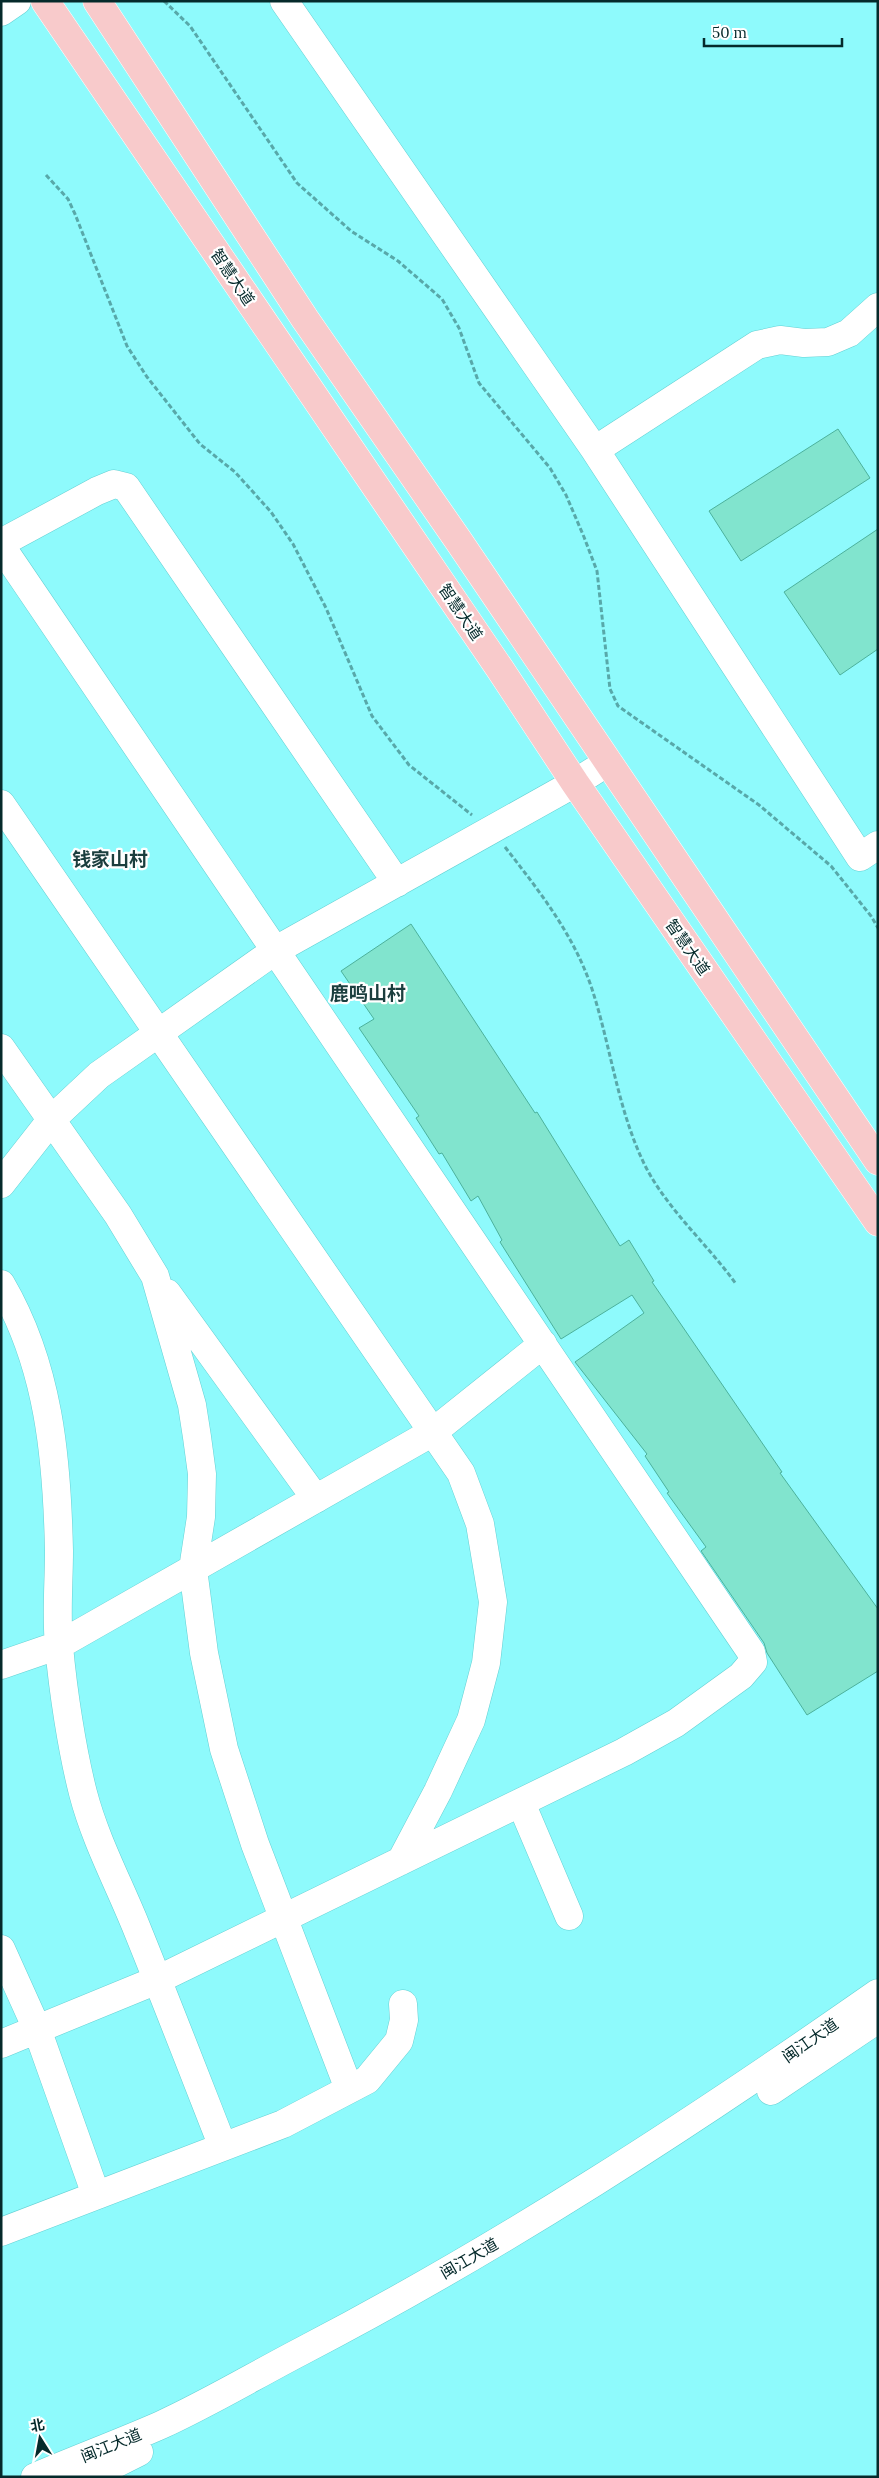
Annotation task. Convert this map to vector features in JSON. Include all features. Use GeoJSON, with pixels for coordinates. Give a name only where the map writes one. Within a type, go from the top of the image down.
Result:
{"type":"FeatureCollection","features":[{"type":"Feature","properties":{"kind":"main road","name":"智慧大道"},"geometry":{"type":"LineString","coordinates":[[45,1],[575,783],[878,1222]]}},
{"type":"Feature","properties":{"kind":"main road"},"geometry":{"type":"LineString","coordinates":[[97,1],[305,319],[878,1161]]}},
{"type":"Feature","properties":{"kind":"street"},"geometry":{"type":"LineString","coordinates":[[1,12],[18,1]]}},
{"type":"Feature","properties":{"kind":"street"},"geometry":{"type":"LineString","coordinates":[[284,1],[595,450],[869,851]]}},
{"type":"Feature","properties":{"kind":"street"},"geometry":{"type":"LineString","coordinates":[[595,450],[757,345],[780,340],[804,343],[828,342],[849,333],[878,308]]}},
{"type":"Feature","properties":{"kind":"street"},"geometry":{"type":"LineString","coordinates":[[1,2044],[157,1980],[624,1752],[676,1723],[750,1668],[754,1662],[751,1652],[1,544],[97,491],[114,484],[126,487],[396,883]]}},
{"type":"Feature","properties":{"kind":"street"},"geometry":{"type":"LineString","coordinates":[[1,1184],[52,1119],[98,1075],[276,950],[491,831],[608,762]]}},
{"type":"Feature","properties":{"kind":"street"},"geometry":{"type":"LineString","coordinates":[[1,804],[461,1473],[480,1524],[494,1602],[486,1663],[471,1720],[438,1791],[401,1861]]}},
{"type":"Feature","properties":{"kind":"street"},"geometry":{"type":"LineString","coordinates":[[1,1048],[118,1215],[155,1276],[316,1499]]}},
{"type":"Feature","properties":{"kind":"street"},"geometry":{"type":"LineString","coordinates":[[155,1276],[189,1396],[198,1437],[202,1474],[201,1518],[194,1569],[204,1653],[224,1749],[240,1802],[349,2089]]}},
{"type":"Feature","properties":{"kind":"street"},"geometry":{"type":"LineString","coordinates":[[1,1284],[24,1329],[38,1365],[49,1410],[59,1550],[59,1646],[83,1794],[111,1874],[157,1980],[223,2147]]}},
{"type":"Feature","properties":{"kind":"street"},"geometry":{"type":"LineString","coordinates":[[1,1665],[59,1646],[433,1432],[543,1344]]}},
{"type":"Feature","properties":{"kind":"street"},"geometry":{"type":"LineString","coordinates":[[521,1803],[569,1916]]}},
{"type":"Feature","properties":{"kind":"street"},"geometry":{"type":"LineString","coordinates":[[1,1949],[37,2029],[96,2195]]}},
{"type":"Feature","properties":{"kind":"street","name":"闽江大道"},"geometry":{"type":"LineString","coordinates":[[35,2477],[163,2424],[340,2331],[465,2261],[621,2168],[757,2078],[878,1993]]}},
{"type":"Feature","properties":{"kind":"street"},"geometry":{"type":"LineString","coordinates":[[1,2232],[283,2124],[367,2080],[399,2041],[404,2020],[403,2004]]}},
{"type":"Feature","properties":{"kind":"street","name":"闽江大道"},"geometry":{"type":"LineString","coordinates":[[89,2477],[224,2409],[424,2304],[705,2134],[878,2019]]}},
{"type":"Feature","properties":{"kind":"path"},"geometry":{"type":"LineString","coordinates":[[164,1],[190,26],[297,182],[351,231],[398,261],[442,299],[459,328],[479,383],[550,468],[566,495],[597,571],[606,667],[610,689],[618,706],[759,805],[830,866],[871,916],[878,928]]}},
{"type":"Feature","properties":{"kind":"path"},"geometry":{"type":"LineString","coordinates":[[46,176],[68,199],[76,214],[127,346],[147,378],[200,444],[235,472],[271,512],[293,544],[326,608],[372,716],[409,765],[491,831],[550,905],[577,950],[592,990],[621,1102],[640,1156],[658,1188],[736,1284]]}},
{"type":"Feature","properties":{"kind":"building"},"geometry":{"type":"Polygon","coordinates":[[[838,429],[870,478],[741,561],[709,511],[838,429]]]}},
{"type":"Feature","properties":{"kind":"building"},"geometry":{"type":"Polygon","coordinates":[[[878,529],[878,649],[840,675],[784,592],[878,529]]]}},
{"type":"Feature","properties":{"kind":"building"},"geometry":{"type":"Polygon","coordinates":[[[411,924],[535,1113],[537,1112],[620,1246],[629,1240],[654,1281],[652,1282],[782,1472],[780,1473],[878,1609],[878,1671],[807,1715],[767,1653],[764,1643],[701,1551],[706,1547],[667,1493],[669,1492],[645,1456],[647,1454],[575,1362],[644,1313],[632,1295],[561,1339],[500,1242],[502,1240],[478,1196],[471,1201],[442,1153],[439,1154],[416,1118],[419,1116],[359,1028],[374,1019],[341,971],[411,924]]]}},
{"type":"Feature","properties":{"kind":"district","name":"钱家山村"},"geometry":{"type":"Point","coordinates":[110,859]}},
{"type":"Feature","properties":{"kind":"district","name":"鹿鸣山村"},"geometry":{"type":"Point","coordinates":[368,993]}}]}
